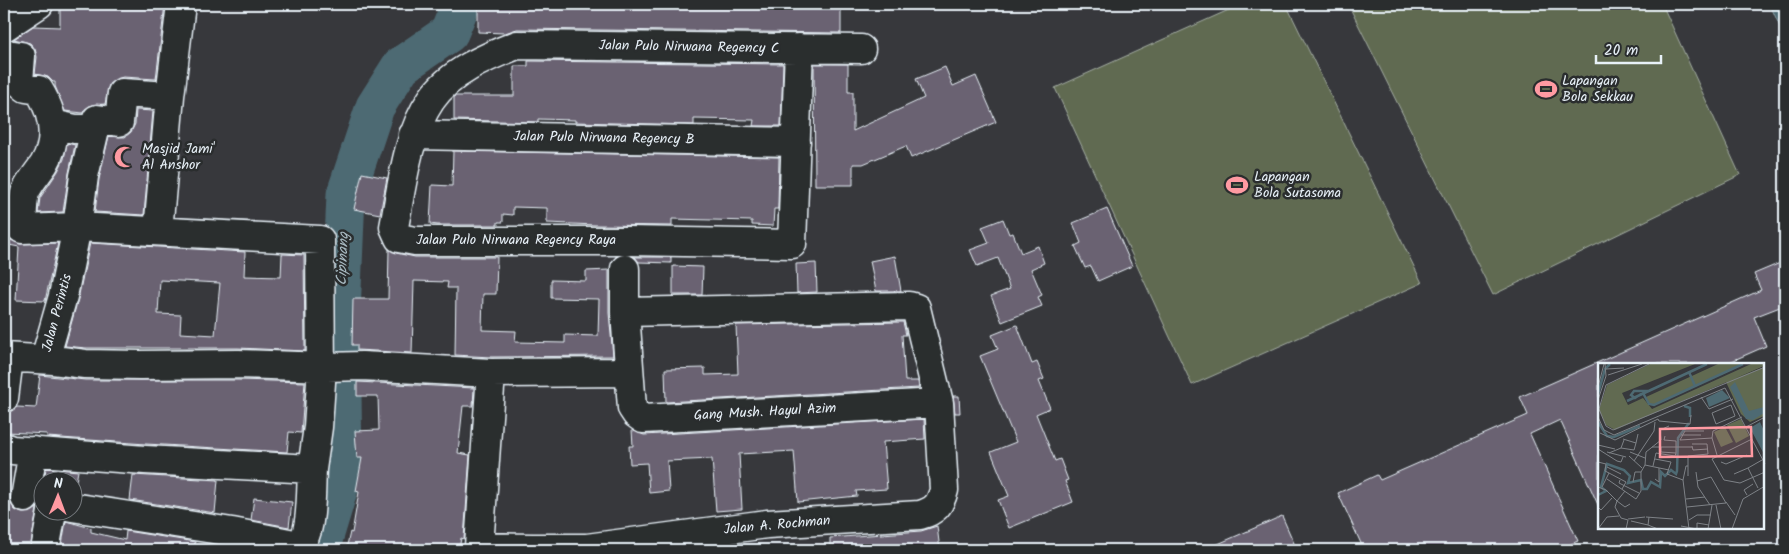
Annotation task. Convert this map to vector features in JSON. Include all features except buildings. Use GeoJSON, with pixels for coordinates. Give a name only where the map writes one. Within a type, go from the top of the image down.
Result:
{"type":"FeatureCollection","features":[{"type":"Feature","properties":{"kind":"street"},"geometry":{"type":"LineString","coordinates":[[4,27],[39,4]]}},
{"type":"Feature","properties":{"kind":"street"},"geometry":{"type":"LineString","coordinates":[[158,231],[170,96],[181,4]]}},
{"type":"Feature","properties":{"kind":"street","name":"Jalan Pulo Nirwana Regency C"},"geometry":{"type":"LineString","coordinates":[[517,45],[861,50]]}},
{"type":"Feature","properties":{"kind":"street","name":"Jalan Pulo Nirwana Regency Raya"},"geometry":{"type":"LineString","coordinates":[[517,45],[488,56],[466,69],[444,84],[431,100],[413,135],[394,227],[399,238],[416,240],[792,244],[796,142]]}},
{"type":"Feature","properties":{"kind":"street"},"geometry":{"type":"LineString","coordinates":[[796,142],[799,48]]}},
{"type":"Feature","properties":{"kind":"street"},"geometry":{"type":"LineString","coordinates":[[4,52],[21,56],[19,82],[26,88],[39,90],[49,108],[52,124],[51,150],[25,194],[13,225],[320,240],[324,366],[312,469],[308,525],[304,538],[294,544],[229,541],[191,527],[82,509]]}},
{"type":"Feature","properties":{"kind":"street"},"geometry":{"type":"LineString","coordinates":[[52,124],[75,129],[95,129],[97,119],[119,122],[122,93],[170,96]]}},
{"type":"Feature","properties":{"kind":"street","name":"Jalan Perintis"},"geometry":{"type":"LineString","coordinates":[[6,358],[45,359],[63,296],[77,227],[84,176],[95,129]]}},
{"type":"Feature","properties":{"kind":"street","name":"Jalan Pulo Nirwana Regency B"},"geometry":{"type":"LineString","coordinates":[[413,135],[796,142]]}},
{"type":"Feature","properties":{"kind":"street"},"geometry":{"type":"LineString","coordinates":[[45,359],[85,364],[362,366],[491,373],[629,372],[625,312],[625,269]]}},
{"type":"Feature","properties":{"kind":"street"},"geometry":{"type":"LineString","coordinates":[[625,312],[909,306],[916,308],[939,403]]}},
{"type":"Feature","properties":{"kind":"street"},"geometry":{"type":"LineString","coordinates":[[4,398],[6,358]]}},
{"type":"Feature","properties":{"kind":"street","name":"Gang Mush. Hayul Azim"},"geometry":{"type":"LineString","coordinates":[[629,372],[632,408],[643,419],[939,403]]}},
{"type":"Feature","properties":{"kind":"street","name":"Jalan A. Rochman"},"geometry":{"type":"LineString","coordinates":[[491,373],[479,547],[533,549],[588,548],[767,524],[920,515],[930,512],[937,508],[942,500],[944,490],[939,403]]}},
{"type":"Feature","properties":{"kind":"street"},"geometry":{"type":"LineString","coordinates":[[4,446],[12,450],[33,452],[312,469]]}},
{"type":"Feature","properties":{"kind":"street"},"geometry":{"type":"LineString","coordinates":[[24,499],[33,452]]}},
{"type":"Feature","properties":{"kind":"street"},"geometry":{"type":"LineString","coordinates":[[45,550],[50,522]]}},
{"type":"Feature","properties":{"kind":"green space","name":"Lapangan Bola Sutasoma"},"geometry":{"type":"Polygon","coordinates":[[[1242,4],[1286,4],[1422,283],[1192,385],[1055,88],[1242,4]]]}},
{"type":"Feature","properties":{"kind":"green space","name":"Lapangan Bola Sekkau"},"geometry":{"type":"Polygon","coordinates":[[[1348,4],[1662,4],[1740,175],[1493,295],[1348,4]]]}},
{"type":"Feature","properties":{"kind":"water"},"geometry":{"type":"Polygon","coordinates":[[[1775,4],[1785,4],[1785,38],[1772,9],[1775,4]]]}},
{"type":"Feature","properties":{"kind":"waterway","name":"Cipinang"},"geometry":{"type":"LineString","coordinates":[[320,550],[343,474],[341,313],[346,194],[375,107],[401,66],[449,33],[461,4]]}},
{"type":"Feature","properties":{"kind":"place","name":"Lapangan Bola Sekkau"},"geometry":{"type":"Point","coordinates":[1546,89]}},
{"type":"Feature","properties":{"kind":"place","name":"Masjid Jami' Al Anshor"},"geometry":{"type":"Point","coordinates":[125,157]}},
{"type":"Feature","properties":{"kind":"place","name":"Lapangan Bola Sutasoma"},"geometry":{"type":"Point","coordinates":[1237,185]}}]}
